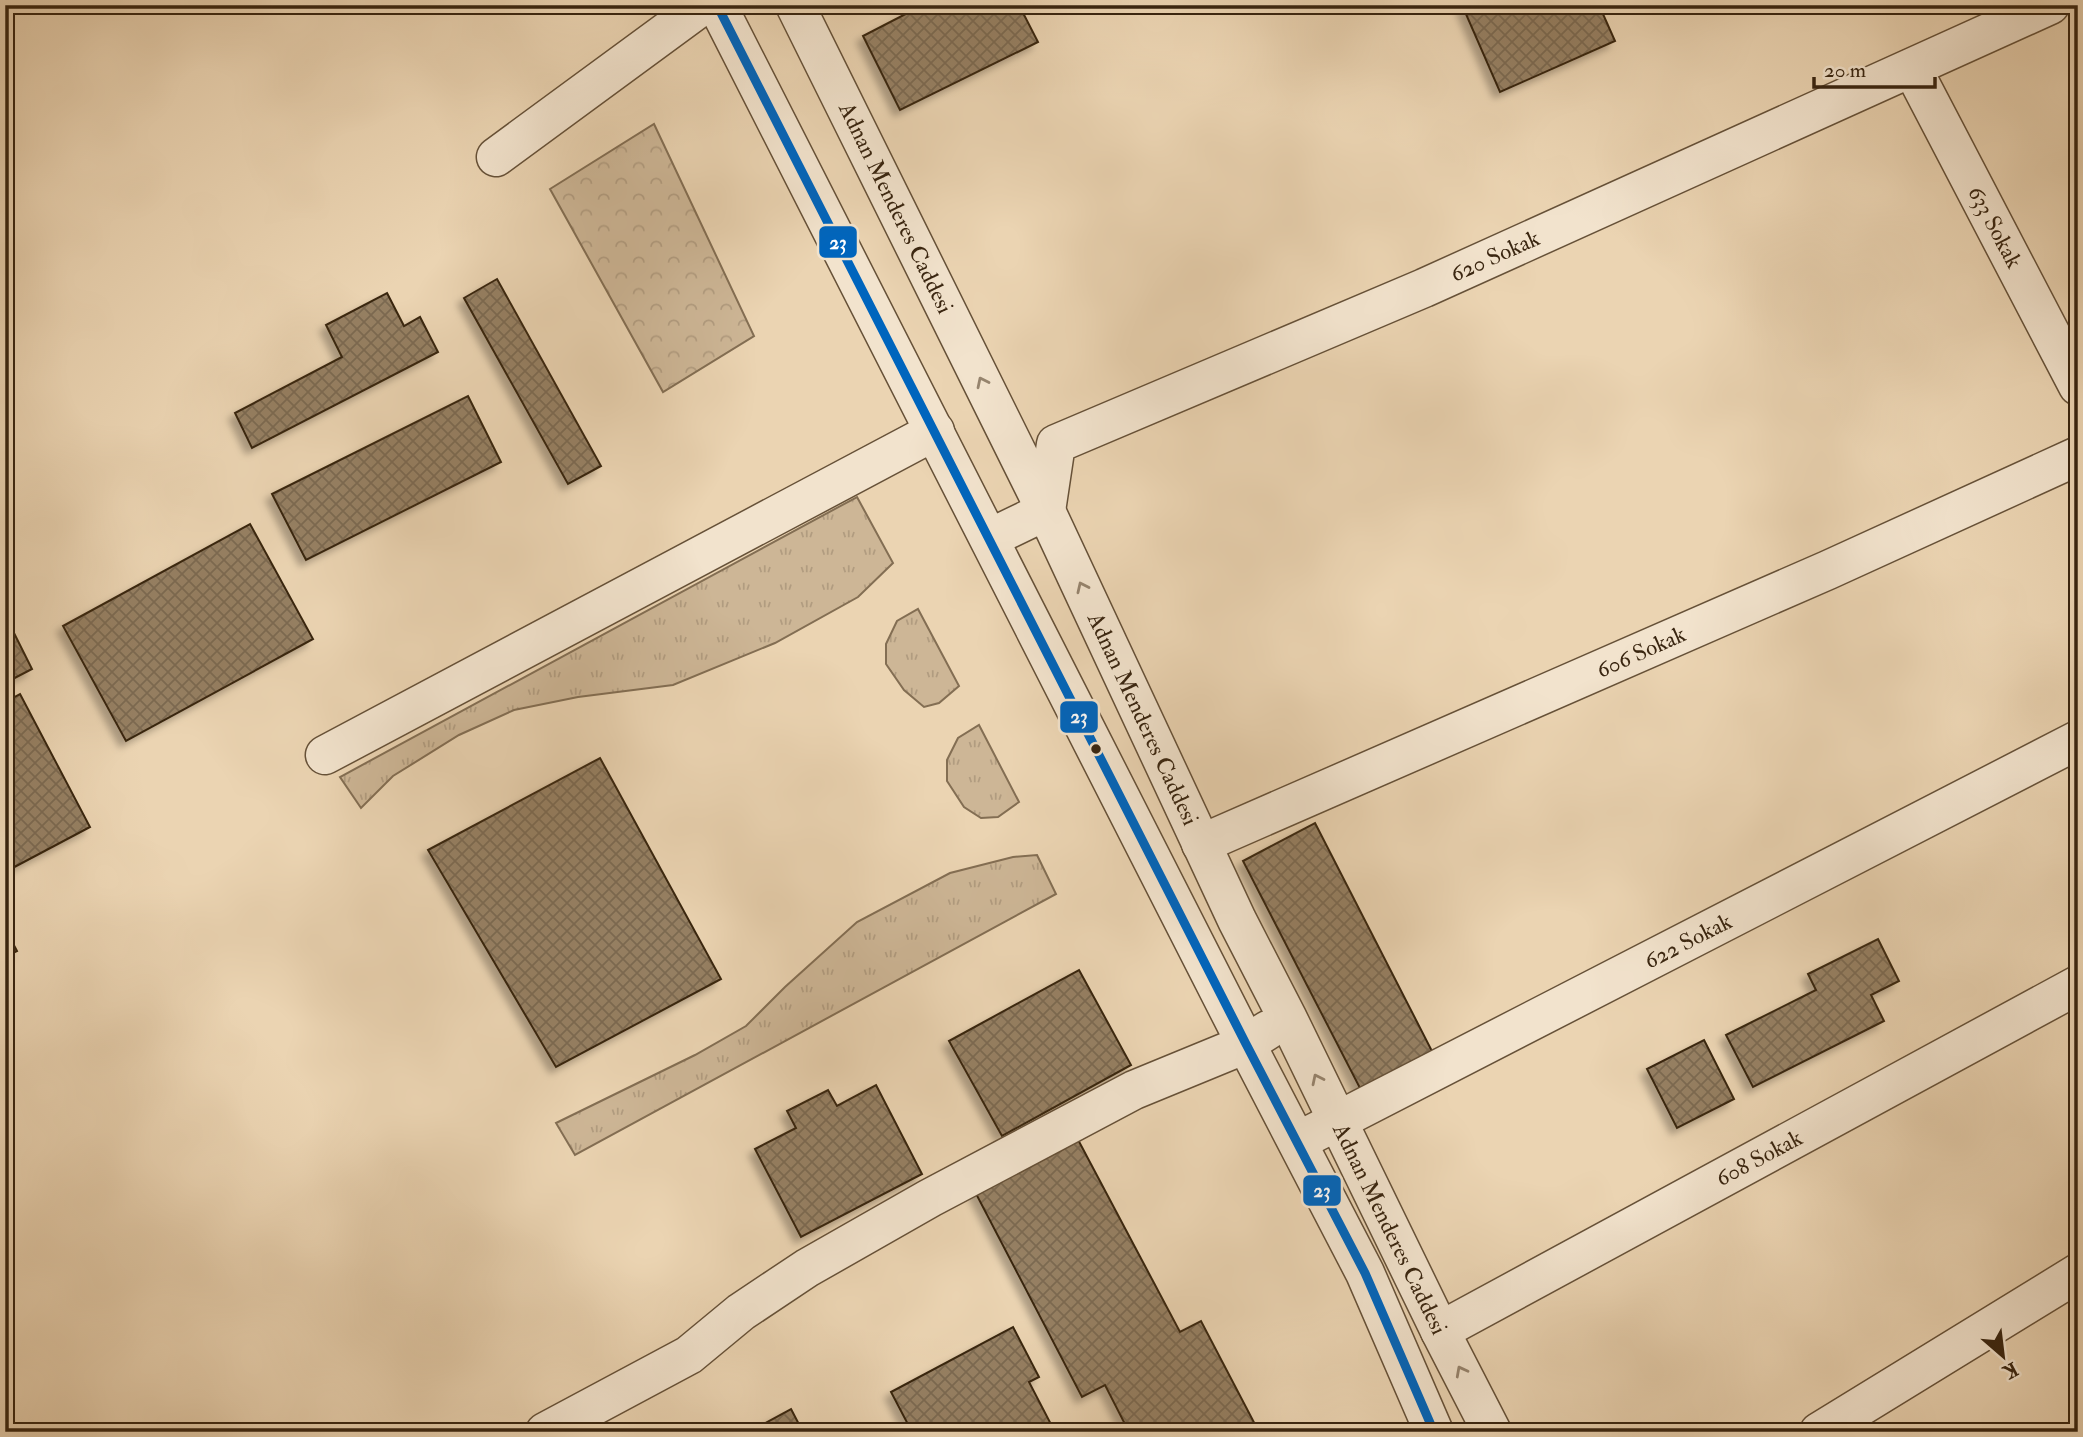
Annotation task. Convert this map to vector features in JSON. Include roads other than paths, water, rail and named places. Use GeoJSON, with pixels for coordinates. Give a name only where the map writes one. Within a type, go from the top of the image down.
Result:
{"type":"FeatureCollection","features":[{"type":"Feature","properties":{"kind":"street"},"geometry":{"type":"LineString","coordinates":[[496,157],[703,5]]}},
{"type":"Feature","properties":{"kind":"street","name":"Adnan Menderes Caddesi"},"geometry":{"type":"LineString","coordinates":[[717,5],[1365,1273],[1434,1432]]}},
{"type":"Feature","properties":{"kind":"street","name":"Adnan Menderes Caddesi"},"geometry":{"type":"LineString","coordinates":[[795,5],[1046,511],[1237,920],[1492,1432]]}},
{"type":"Feature","properties":{"kind":"street","name":"620 Sokak"},"geometry":{"type":"LineString","coordinates":[[1046,511],[1056,444],[1424,288],[2050,5]]}},
{"type":"Feature","properties":{"kind":"street","name":"633 Sokak"},"geometry":{"type":"LineString","coordinates":[[1912,68],[2078,386]]}},
{"type":"Feature","properties":{"kind":"street"},"geometry":{"type":"LineString","coordinates":[[325,755],[935,431]]}},
{"type":"Feature","properties":{"kind":"street","name":"606 Sokak"},"geometry":{"type":"LineString","coordinates":[[1202,844],[1828,570],[2078,456]]}},
{"type":"Feature","properties":{"kind":"street"},"geometry":{"type":"LineString","coordinates":[[990,538],[1046,511]]}},
{"type":"Feature","properties":{"kind":"street","name":"622 Sokak"},"geometry":{"type":"LineString","coordinates":[[1297,1141],[2078,740]]}},
{"type":"Feature","properties":{"kind":"street","name":"608 Sokak"},"geometry":{"type":"LineString","coordinates":[[1440,1331],[2078,985]]}},
{"type":"Feature","properties":{"kind":"street"},"geometry":{"type":"LineString","coordinates":[[545,1432],[689,1355],[741,1312],[807,1268],[930,1198],[1134,1090],[1246,1044],[1288,1018]]}},
{"type":"Feature","properties":{"kind":"street"},"geometry":{"type":"LineString","coordinates":[[1819,1432],[2078,1273]]}}]}
